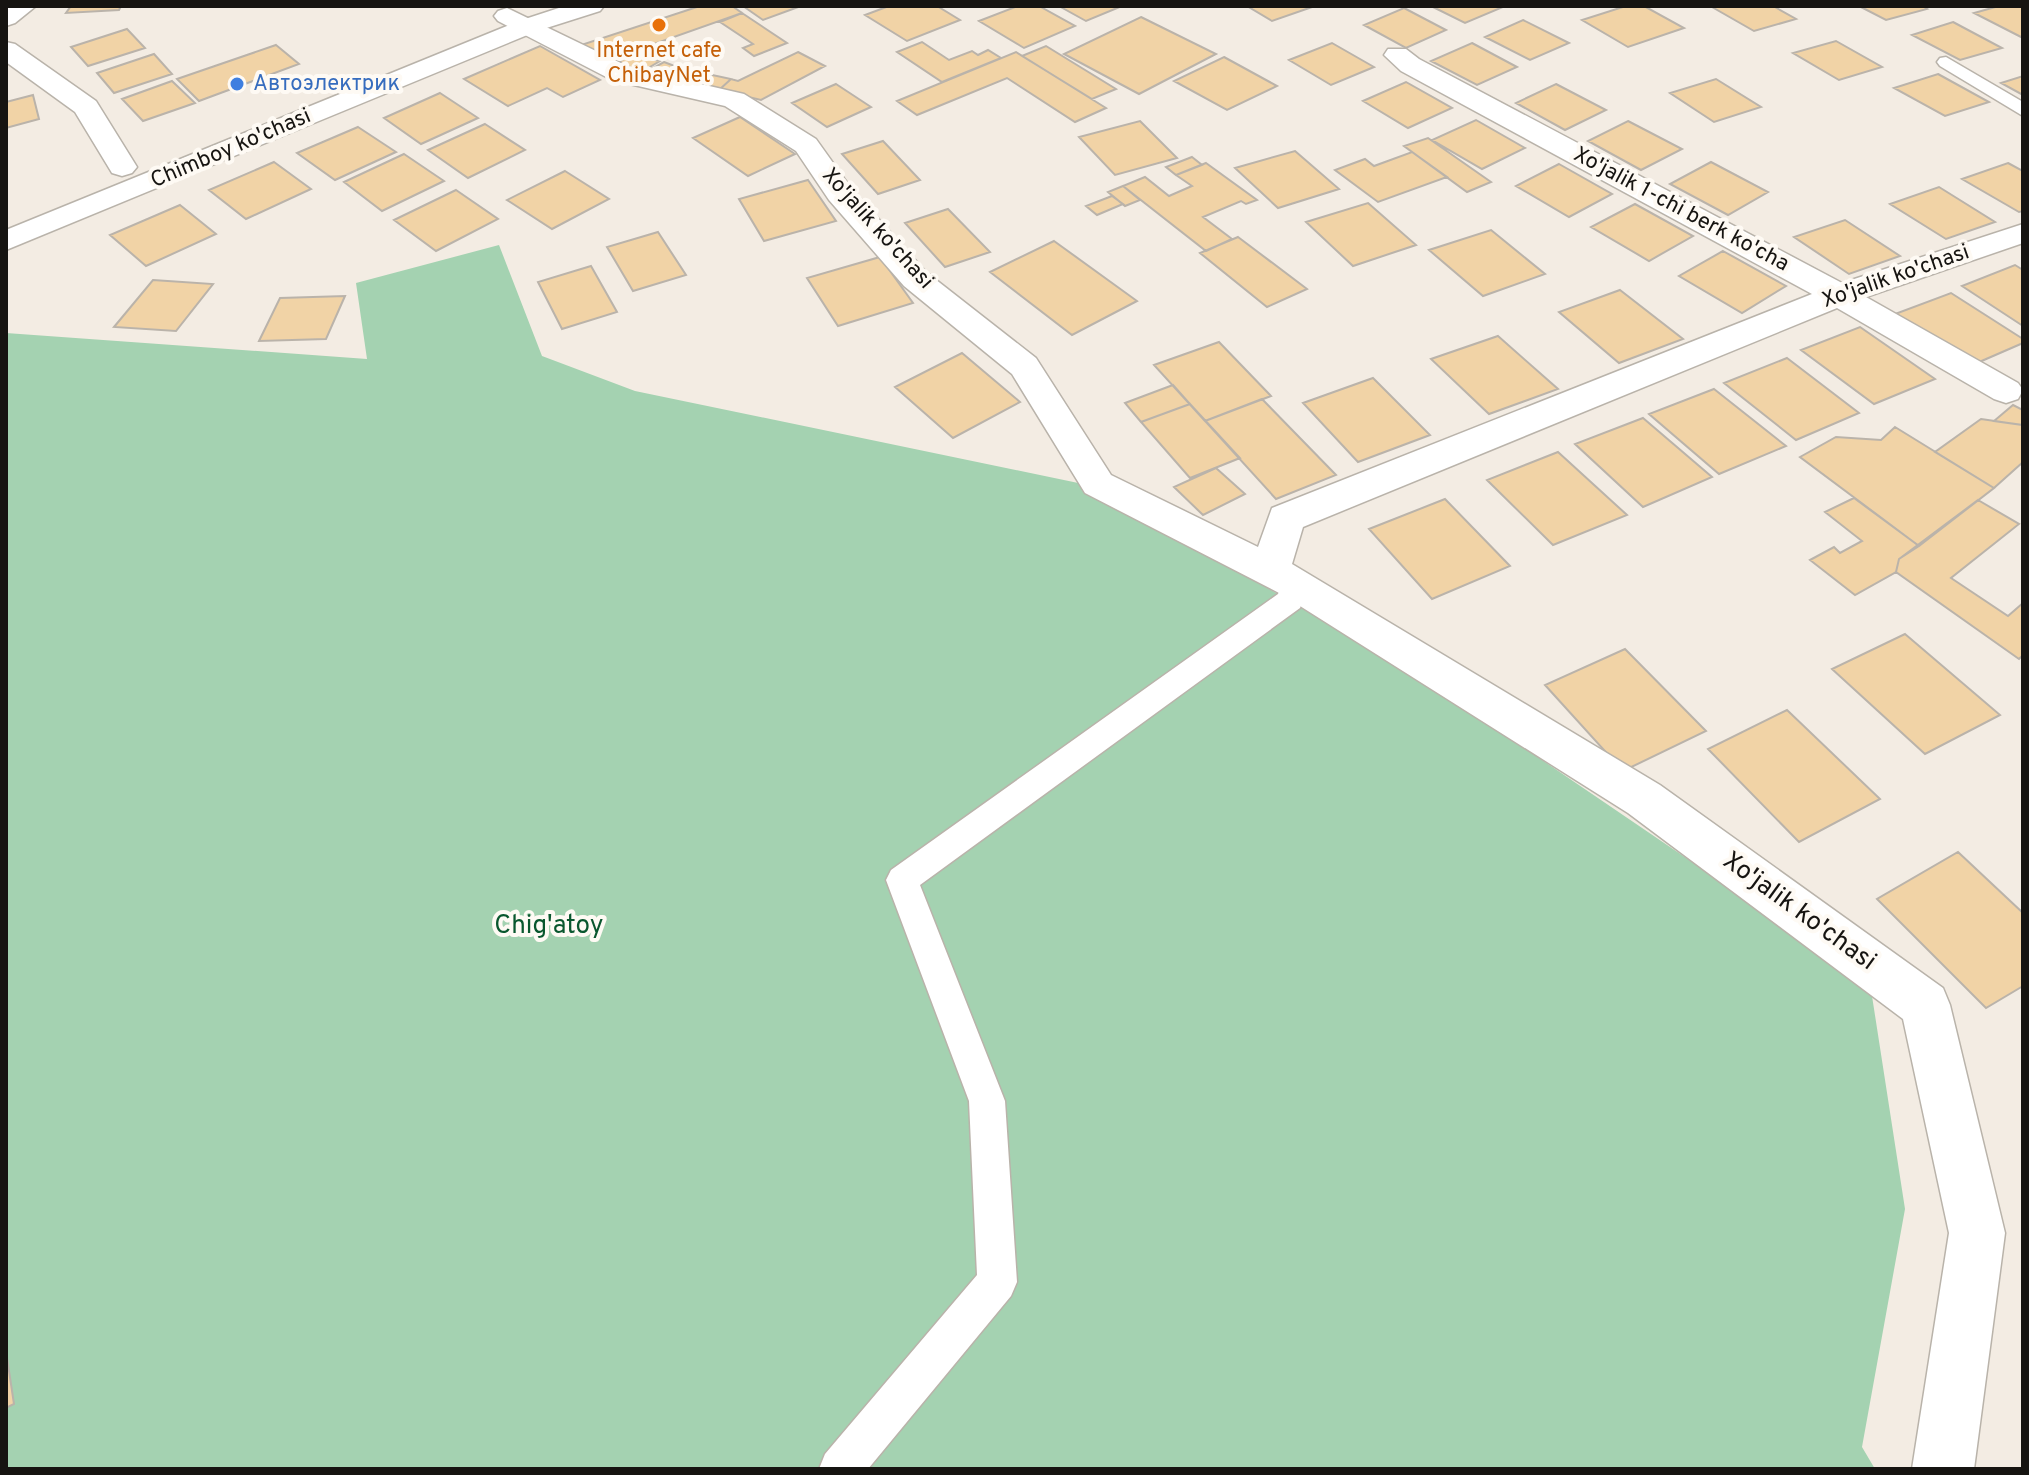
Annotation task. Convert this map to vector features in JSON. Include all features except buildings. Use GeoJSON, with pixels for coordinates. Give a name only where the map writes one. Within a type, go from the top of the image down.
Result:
{"type":"FeatureCollection","features":[{"type":"Feature","properties":{"kind":"street"},"geometry":{"type":"LineString","coordinates":[[6,16],[23,6]]}},
{"type":"Feature","properties":{"kind":"street","name":"Chimboy ko'chasi"},"geometry":{"type":"LineString","coordinates":[[49,194],[279,102],[524,16],[591,6]]}},
{"type":"Feature","properties":{"kind":"street","name":"Chimboy ko'chasi"},"geometry":{"type":"LineString","coordinates":[[6,241],[524,16]]}},
{"type":"Feature","properties":{"kind":"street","name":"Xo'jalik ko'chasi"},"geometry":{"type":"LineString","coordinates":[[524,16],[622,74],[734,100],[806,145],[840,194],[915,279],[1024,366],[1098,484],[1283,576],[1644,799],[1925,1005],[1977,1233],[1943,1469]]}},
{"type":"Feature","properties":{"kind":"street"},"geometry":{"type":"LineString","coordinates":[[6,50],[86,107],[122,167]]}},
{"type":"Feature","properties":{"kind":"street","name":"Xo'jalik 1-chi berk ko'cha"},"geometry":{"type":"LineString","coordinates":[[1397,55],[1410,65],[1839,295],[2006,391]]}},
{"type":"Feature","properties":{"kind":"street","name":"Xo'jalik ko'chasi"},"geometry":{"type":"LineString","coordinates":[[1283,576],[1286,518],[1839,295],[2023,233]]}},
{"type":"Feature","properties":{"kind":"lane"},"geometry":{"type":"LineString","coordinates":[[1946,62],[2023,110]]}},
{"type":"Feature","properties":{"kind":"lane"},"geometry":{"type":"LineString","coordinates":[[840,1469],[997,1282],[987,1101],[902,880],[1290,600],[1283,576]]}},
{"type":"Feature","properties":{"kind":"green space","name":"Chig'atoy"},"geometry":{"type":"Polygon","coordinates":[[[499,245],[542,356],[635,391],[1083,484],[1395,660],[1870,983],[1905,1209],[1862,1447],[1875,1469],[6,1469],[6,333],[367,359],[356,283],[499,245]]]}},
{"type":"Feature","properties":{"kind":"place","name":"Internet cafe ChibayNet"},"geometry":{"type":"Point","coordinates":[659,25]}},
{"type":"Feature","properties":{"kind":"place","name":"Автоэлектрик"},"geometry":{"type":"Point","coordinates":[237,84]}}]}
